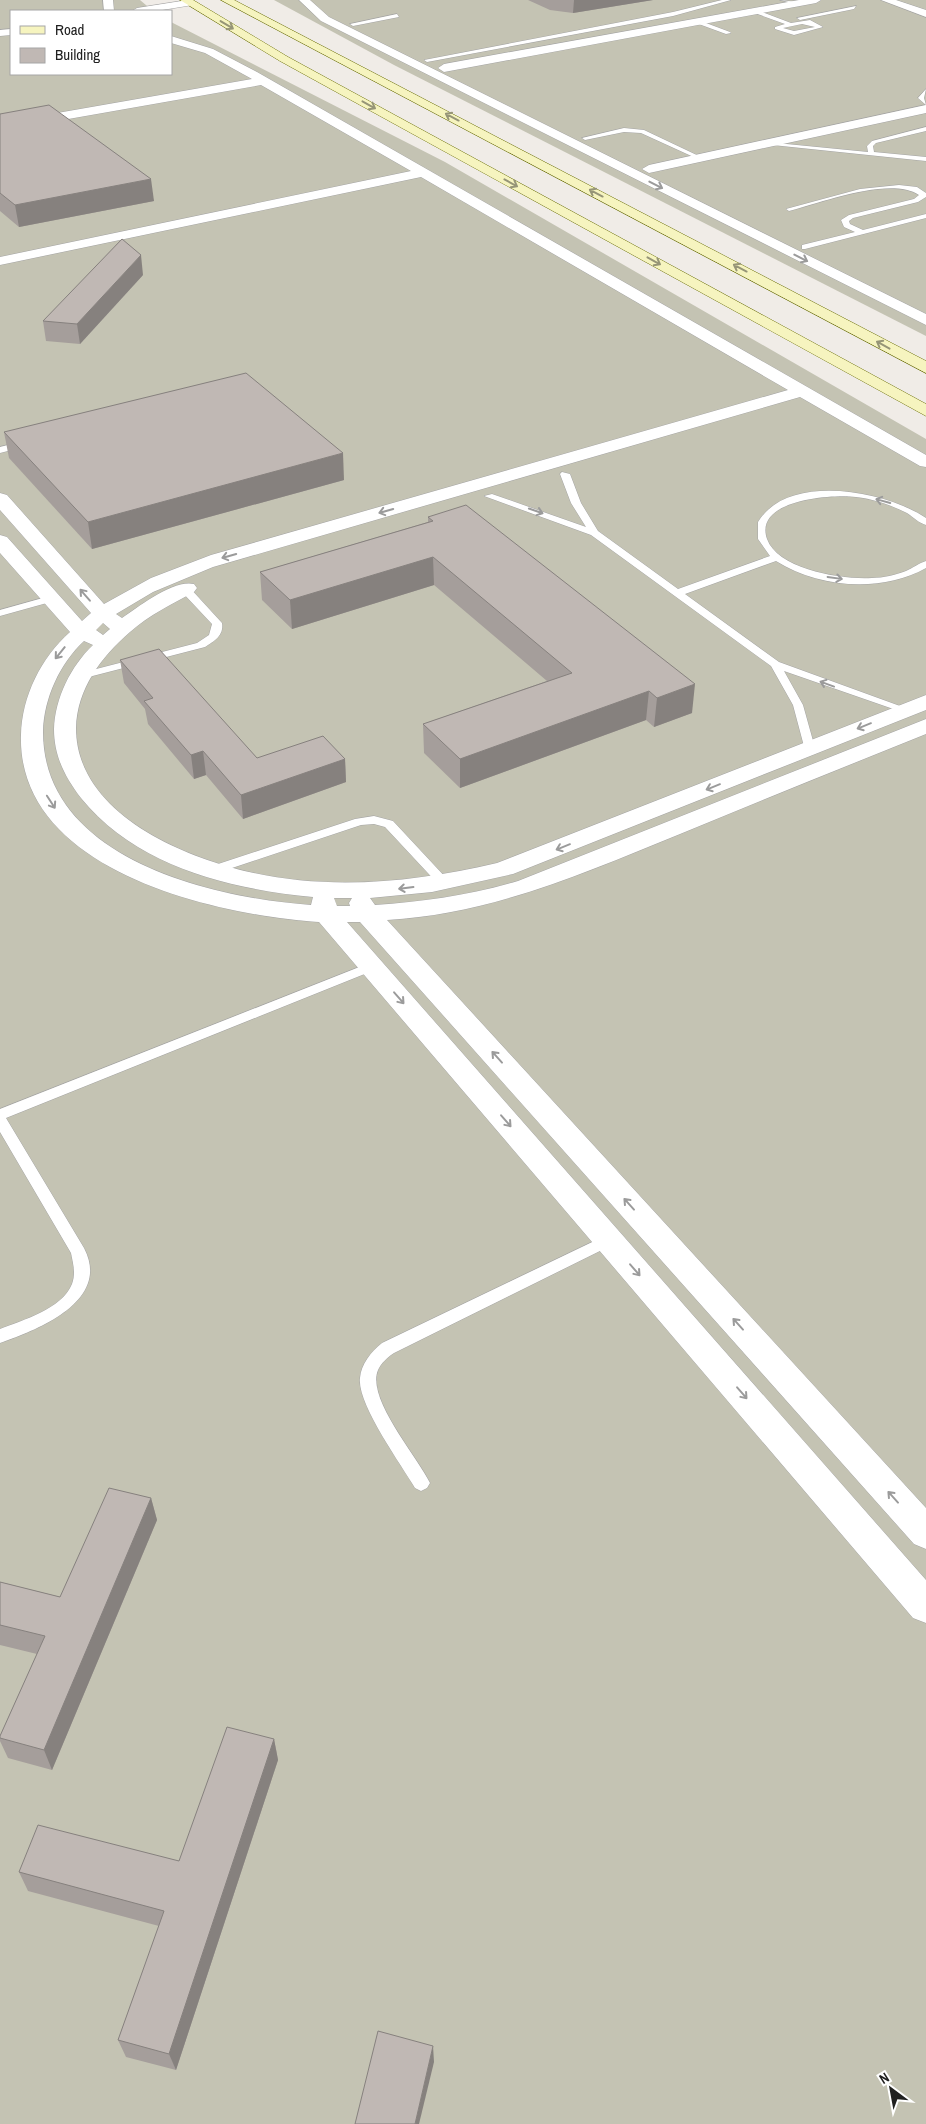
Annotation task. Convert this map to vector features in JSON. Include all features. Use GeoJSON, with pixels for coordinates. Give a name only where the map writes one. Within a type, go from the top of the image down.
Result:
{"type":"FeatureCollection","features":[{"type":"Feature","properties":{"kind":"street"},"geometry":{"type":"LineString","coordinates":[[304,0],[325,19],[926,320]]}},
{"type":"Feature","properties":{"kind":"street"},"geometry":{"type":"LineString","coordinates":[[319,0],[329,11],[353,24],[926,307]]}},
{"type":"Feature","properties":{"kind":"street"},"geometry":{"type":"LineString","coordinates":[[444,68],[816,0]]}},
{"type":"Feature","properties":{"kind":"street"},"geometry":{"type":"LineString","coordinates":[[886,0],[926,14]]}},
{"type":"Feature","properties":{"kind":"street"},"geometry":{"type":"LineString","coordinates":[[145,10],[192,4],[230,2],[782,290],[926,368]]}},
{"type":"Feature","properties":{"kind":"street"},"geometry":{"type":"LineString","coordinates":[[172,14],[192,4]]}},
{"type":"Feature","properties":{"kind":"street"},"geometry":{"type":"LineString","coordinates":[[192,4],[284,59],[926,410]]}},
{"type":"Feature","properties":{"kind":"street"},"geometry":{"type":"LineString","coordinates":[[172,39],[209,52],[258,78],[926,462]]}},
{"type":"Feature","properties":{"kind":"street"},"geometry":{"type":"LineString","coordinates":[[0,120],[258,78]]}},
{"type":"Feature","properties":{"kind":"street"},"geometry":{"type":"LineString","coordinates":[[0,128],[258,78]]}},
{"type":"Feature","properties":{"kind":"street"},"geometry":{"type":"LineString","coordinates":[[649,169],[926,109]]}},
{"type":"Feature","properties":{"kind":"street"},"geometry":{"type":"LineString","coordinates":[[0,250],[416,170]]}},
{"type":"Feature","properties":{"kind":"street"},"geometry":{"type":"LineString","coordinates":[[0,260],[416,170]]}},
{"type":"Feature","properties":{"kind":"street"},"geometry":{"type":"LineString","coordinates":[[810,395],[565,474],[236,571],[185,589],[140,614],[104,643],[77,677],[65,715],[64,735],[75,774],[87,793],[103,811],[148,843],[176,857],[213,870],[277,885],[325,902],[372,966],[926,1606]]}},
{"type":"Feature","properties":{"kind":"street"},"geometry":{"type":"LineString","coordinates":[[810,395],[218,560],[160,581],[102,614],[63,648],[38,686],[28,727],[28,748],[33,769],[42,789],[56,810],[74,829],[97,847],[153,878],[223,901],[262,908],[325,902],[364,902],[428,909],[507,892],[543,880],[926,726]]}},
{"type":"Feature","properties":{"kind":"street"},"geometry":{"type":"LineString","coordinates":[[0,499],[102,614],[121,628]]}},
{"type":"Feature","properties":{"kind":"street"},"geometry":{"type":"LineString","coordinates":[[0,540],[50,599],[81,631],[104,643]]}},
{"type":"Feature","properties":{"kind":"street"},"geometry":{"type":"LineString","coordinates":[[364,902],[504,869],[926,702]]}},
{"type":"Feature","properties":{"kind":"street"},"geometry":{"type":"LineString","coordinates":[[364,902],[926,1533]]}},
{"type":"Feature","properties":{"kind":"lane"},"geometry":{"type":"LineString","coordinates":[[427,60],[673,14],[728,0]]}},
{"type":"Feature","properties":{"kind":"lane"},"geometry":{"type":"LineString","coordinates":[[783,0],[802,3]]}},
{"type":"Feature","properties":{"kind":"lane"},"geometry":{"type":"LineString","coordinates":[[782,21],[854,7]]}},
{"type":"Feature","properties":{"kind":"lane"},"geometry":{"type":"LineString","coordinates":[[754,11],[789,24],[806,22],[820,27],[792,33],[777,28],[789,24]]}},
{"type":"Feature","properties":{"kind":"lane"},"geometry":{"type":"LineString","coordinates":[[353,24],[397,16]]}},
{"type":"Feature","properties":{"kind":"lane"},"geometry":{"type":"LineString","coordinates":[[698,22],[728,33]]}},
{"type":"Feature","properties":{"kind":"lane"},"geometry":{"type":"LineString","coordinates":[[926,91],[921,98],[926,103]]}},
{"type":"Feature","properties":{"kind":"lane"},"geometry":{"type":"LineString","coordinates":[[870,154],[870,146],[874,142],[926,129]]}},
{"type":"Feature","properties":{"kind":"lane"},"geometry":{"type":"LineString","coordinates":[[585,138],[624,130],[642,131],[700,158]]}},
{"type":"Feature","properties":{"kind":"lane"},"geometry":{"type":"LineString","coordinates":[[766,144],[926,159]]}},
{"type":"Feature","properties":{"kind":"lane"},"geometry":{"type":"LineString","coordinates":[[789,209],[890,186],[914,188],[924,195],[916,201],[851,216],[845,220],[847,224],[861,232]]}},
{"type":"Feature","properties":{"kind":"lane"},"geometry":{"type":"LineString","coordinates":[[804,247],[926,216]]}},
{"type":"Feature","properties":{"kind":"lane"},"geometry":{"type":"LineString","coordinates":[[0,450],[37,440]]}},
{"type":"Feature","properties":{"kind":"lane"},"geometry":{"type":"LineString","coordinates":[[565,474],[576,503],[594,533]]}},
{"type":"Feature","properties":{"kind":"lane"},"geometry":{"type":"LineString","coordinates":[[926,522],[914,513],[885,501],[852,495],[817,495],[788,502],[776,508],[762,522],[762,540],[777,557],[789,564],[820,576],[856,580],[892,578],[907,574],[926,564]]}},
{"type":"Feature","properties":{"kind":"lane"},"geometry":{"type":"LineString","coordinates":[[489,496],[594,533],[775,664],[906,710]]}},
{"type":"Feature","properties":{"kind":"lane"},"geometry":{"type":"LineString","coordinates":[[914,513],[926,509]]}},
{"type":"Feature","properties":{"kind":"lane"},"geometry":{"type":"LineString","coordinates":[[678,593],[777,557]]}},
{"type":"Feature","properties":{"kind":"lane"},"geometry":{"type":"LineString","coordinates":[[77,677],[193,648],[214,637],[218,627],[216,622],[185,589]]}},
{"type":"Feature","properties":{"kind":"lane"},"geometry":{"type":"LineString","coordinates":[[0,613],[50,599]]}},
{"type":"Feature","properties":{"kind":"lane"},"geometry":{"type":"LineString","coordinates":[[775,664],[798,705],[809,748]]}},
{"type":"Feature","properties":{"kind":"lane"},"geometry":{"type":"LineString","coordinates":[[213,870],[359,822],[374,820],[389,824],[444,883]]}},
{"type":"Feature","properties":{"kind":"lane"},"geometry":{"type":"LineString","coordinates":[[0,1115],[372,966]]}},
{"type":"Feature","properties":{"kind":"lane"},"geometry":{"type":"LineString","coordinates":[[0,1120],[79,1252],[83,1263],[83,1274],[80,1286],[62,1307],[49,1315],[0,1336]]}},
{"type":"Feature","properties":{"kind":"lane"},"geometry":{"type":"LineString","coordinates":[[421,1483],[372,1401],[367,1389],[370,1366],[388,1348],[609,1240]]}},
{"type":"Feature","properties":{"kind":"shaded area"},"geometry":{"type":"Polygon","coordinates":[[[0,0],[140,0],[152,10],[10,10],[10,75],[172,75],[172,23],[445,162],[926,439],[926,2124],[0,2124],[0,0]]]}},
{"type":"Feature","properties":{"kind":"shaded area"},"geometry":{"type":"Polygon","coordinates":[[[274,0],[926,0],[926,336],[394,65],[274,0]]]}},
{"type":"Feature","properties":{"kind":"building"},"geometry":{"type":"Polygon","coordinates":[[[49,105],[151,179],[15,205],[0,193],[0,114],[49,105]]]}},
{"type":"Feature","properties":{"kind":"building"},"geometry":{"type":"Polygon","coordinates":[[[122,239],[141,255],[77,324],[43,321],[122,239]]]}},
{"type":"Feature","properties":{"kind":"building"},"geometry":{"type":"Polygon","coordinates":[[[246,373],[343,453],[88,522],[4,432],[246,373]]]}},
{"type":"Feature","properties":{"kind":"building"},"geometry":{"type":"Polygon","coordinates":[[[466,505],[695,684],[657,698],[649,691],[460,759],[423,724],[572,673],[433,557],[290,600],[260,572],[433,521],[428,517],[466,505]]]}},
{"type":"Feature","properties":{"kind":"building"},"geometry":{"type":"Polygon","coordinates":[[[159,649],[257,758],[323,736],[345,759],[241,795],[203,751],[191,755],[144,701],[153,698],[120,660],[159,649]]]}},
{"type":"Feature","properties":{"kind":"building"},"geometry":{"type":"Polygon","coordinates":[[[109,1488],[151,1498],[44,1750],[0,1738],[45,1636],[0,1625],[0,1582],[60,1597],[109,1488]]]}},
{"type":"Feature","properties":{"kind":"building"},"geometry":{"type":"Polygon","coordinates":[[[227,1727],[274,1739],[169,2054],[118,2040],[164,1911],[19,1872],[38,1825],[179,1861],[227,1727]]]}},
{"type":"Feature","properties":{"kind":"building"},"geometry":{"type":"Polygon","coordinates":[[[378,2031],[433,2046],[415,2124],[355,2124],[378,2031]]]}}]}
